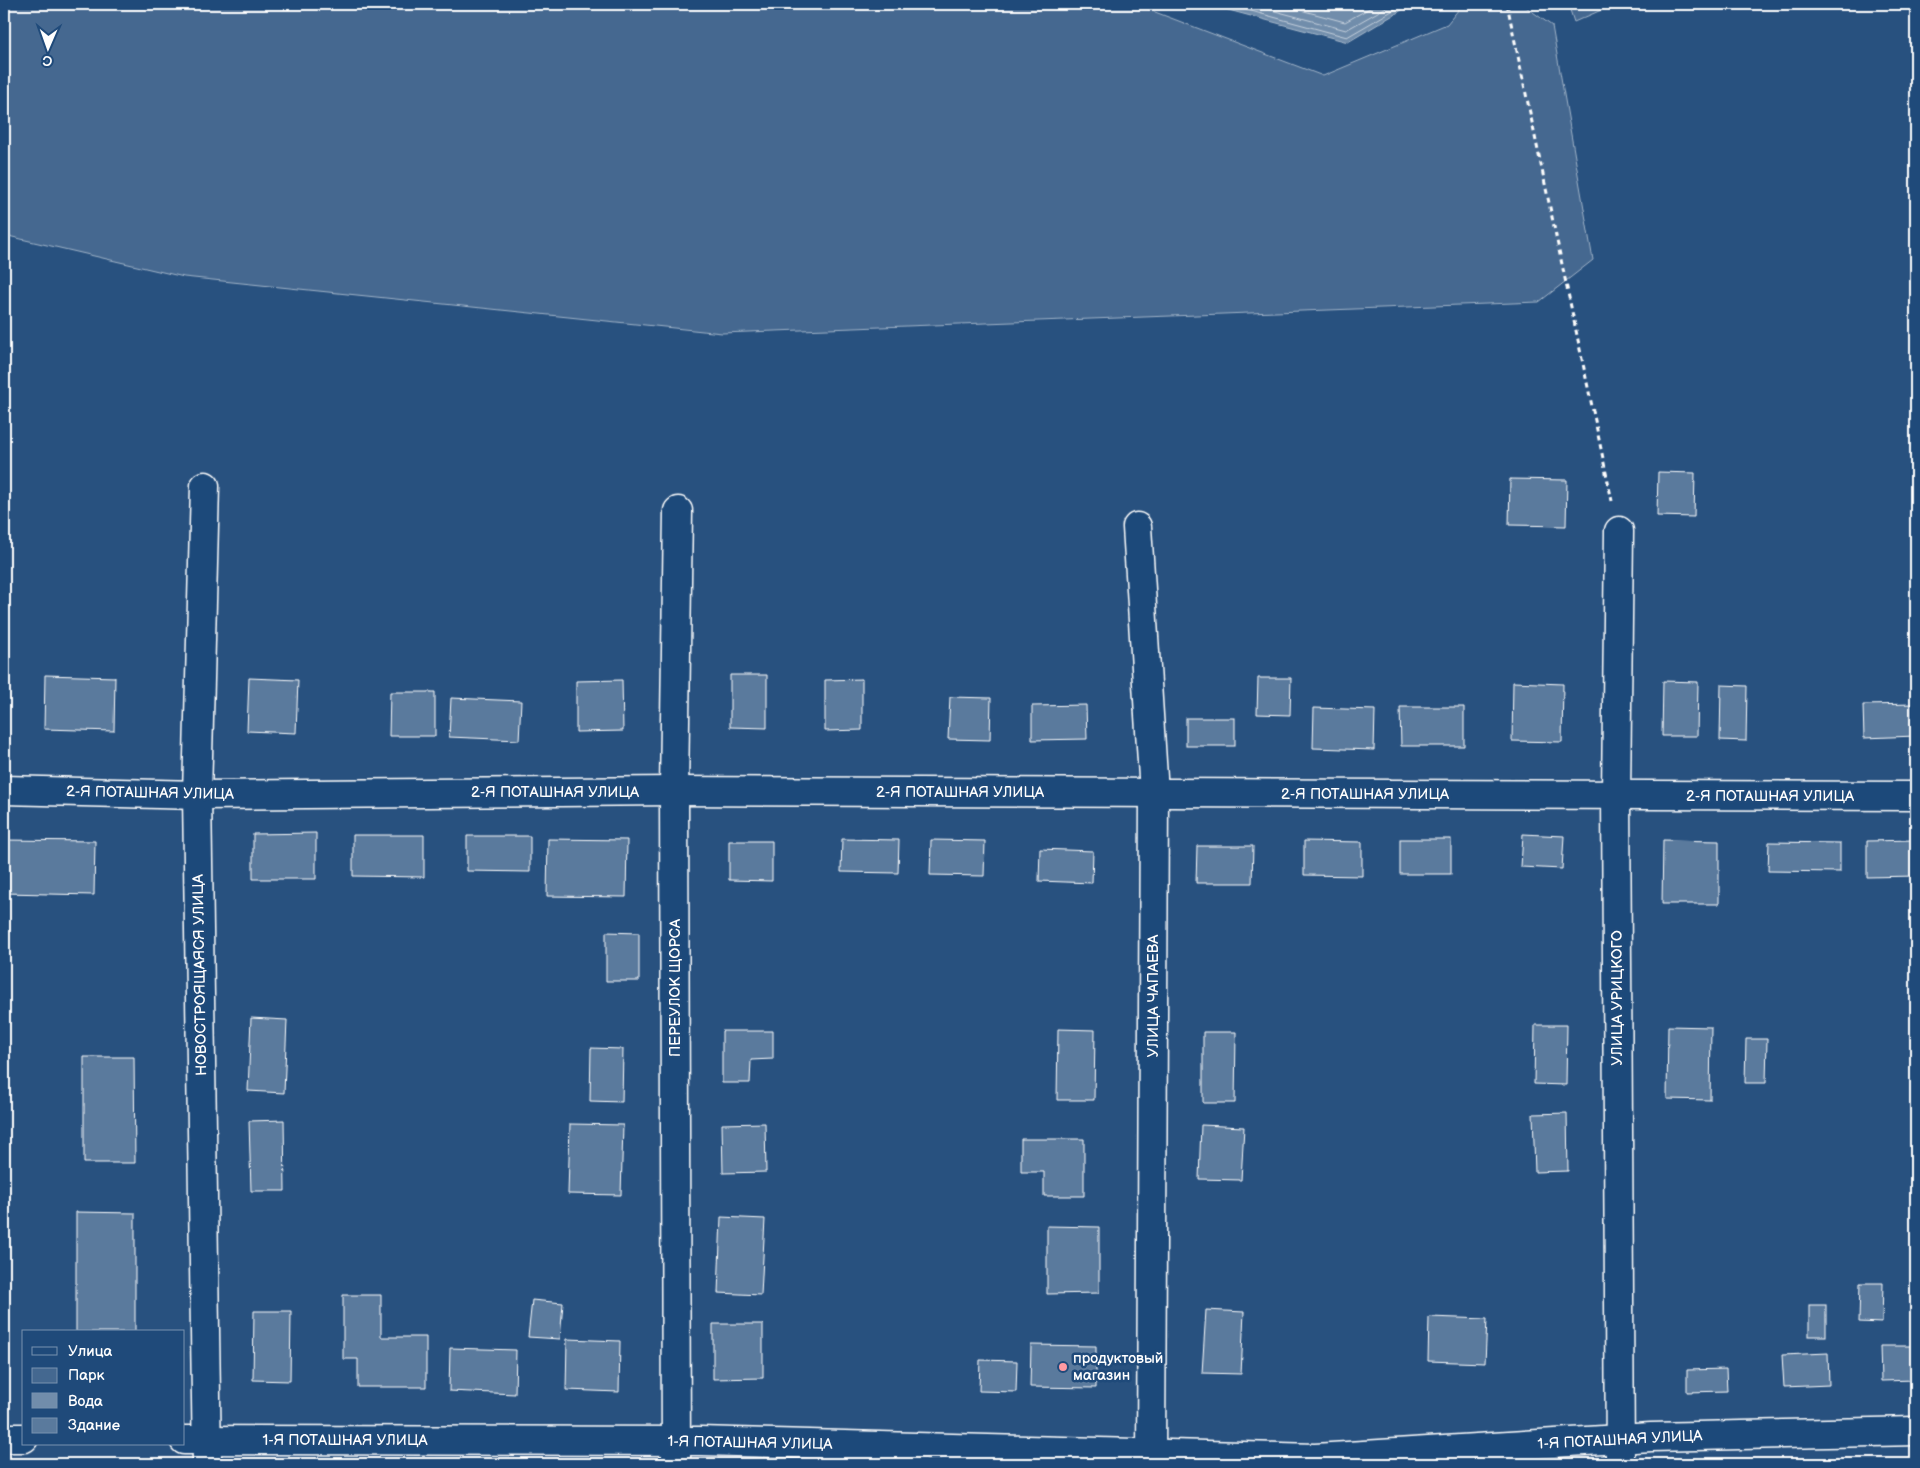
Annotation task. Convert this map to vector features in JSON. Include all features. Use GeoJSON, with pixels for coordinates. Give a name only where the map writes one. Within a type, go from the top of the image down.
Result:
{"type":"FeatureCollection","features":[{"type":"Feature","properties":{"kind":"street","name":"НОВОСТРОЯЩАЯСЯ УЛИЦА"},"geometry":{"type":"LineString","coordinates":[[200,1448],[197,795],[205,486]]}},
{"type":"Feature","properties":{"kind":"street","name":"ПЕРЕУЛОК ЩОРСА"},"geometry":{"type":"LineString","coordinates":[[676,1453],[674,792],[678,512]]}},
{"type":"Feature","properties":{"kind":"street","name":"УЛИЦА ЧАПАЕВА"},"geometry":{"type":"LineString","coordinates":[[1137,528],[1154,793],[1151,1458]]}},
{"type":"Feature","properties":{"kind":"street","name":"УЛИЦА УРИЦКОГО"},"geometry":{"type":"LineString","coordinates":[[1619,531],[1616,795],[1620,1452]]}},
{"type":"Feature","properties":{"kind":"street","name":"2-Я ПОТАШНАЯ УЛИЦА"},"geometry":{"type":"LineString","coordinates":[[4,790],[197,795],[674,792],[1916,796]]}},
{"type":"Feature","properties":{"kind":"street","name":"1-Я ПОТАШНАЯ УЛИЦА"},"geometry":{"type":"LineString","coordinates":[[200,1448],[1315,1458],[1620,1452],[1916,1431]]}},
{"type":"Feature","properties":{"kind":"street"},"geometry":{"type":"LineString","coordinates":[[4,1438],[22,1438]]}},
{"type":"Feature","properties":{"kind":"path"},"geometry":{"type":"LineString","coordinates":[[1507,4],[1619,531]]}},
{"type":"Feature","properties":{"kind":"green space"},"geometry":{"type":"Polygon","coordinates":[[[4,4],[1134,4],[1323,76],[1447,24],[1463,4],[1522,4],[1552,26],[1593,260],[1539,302],[722,333],[184,277],[4,235],[4,4]]]}},
{"type":"Feature","properties":{"kind":"green space"},"geometry":{"type":"Polygon","coordinates":[[[1568,4],[1615,4],[1574,22],[1568,4]]]}},
{"type":"Feature","properties":{"kind":"water"},"geometry":{"type":"Polygon","coordinates":[[[1206,4],[1412,4],[1348,42],[1206,4]]]}},
{"type":"Feature","properties":{"kind":"building"},"geometry":{"type":"Polygon","coordinates":[[[1658,472],[1695,473],[1694,517],[1657,516],[1658,472]]]}},
{"type":"Feature","properties":{"kind":"building"},"geometry":{"type":"Polygon","coordinates":[[[1510,479],[1567,480],[1566,526],[1509,525],[1510,479]]]}},
{"type":"Feature","properties":{"kind":"building"},"geometry":{"type":"Polygon","coordinates":[[[45,675],[115,677],[114,731],[44,729],[45,675]]]}},
{"type":"Feature","properties":{"kind":"building"},"geometry":{"type":"Polygon","coordinates":[[[730,675],[767,675],[767,728],[730,727],[730,675]]]}},
{"type":"Feature","properties":{"kind":"building"},"geometry":{"type":"Polygon","coordinates":[[[249,678],[298,680],[296,733],[247,731],[249,678]]]}},
{"type":"Feature","properties":{"kind":"building"},"geometry":{"type":"Polygon","coordinates":[[[1258,678],[1291,678],[1290,715],[1257,714],[1258,678]]]}},
{"type":"Feature","properties":{"kind":"building"},"geometry":{"type":"Polygon","coordinates":[[[862,679],[862,730],[825,731],[825,680],[862,679]]]}},
{"type":"Feature","properties":{"kind":"building"},"geometry":{"type":"Polygon","coordinates":[[[622,680],[623,731],[576,732],[576,681],[622,680]]]}},
{"type":"Feature","properties":{"kind":"building"},"geometry":{"type":"Polygon","coordinates":[[[1663,681],[1698,682],[1697,736],[1662,736],[1663,681]]]}},
{"type":"Feature","properties":{"kind":"building"},"geometry":{"type":"Polygon","coordinates":[[[1513,682],[1563,684],[1562,742],[1512,741],[1513,682]]]}},
{"type":"Feature","properties":{"kind":"building"},"geometry":{"type":"Polygon","coordinates":[[[1721,685],[1747,686],[1746,741],[1720,740],[1721,685]]]}},
{"type":"Feature","properties":{"kind":"building"},"geometry":{"type":"Polygon","coordinates":[[[390,692],[435,692],[435,736],[389,736],[390,692]]]}},
{"type":"Feature","properties":{"kind":"building"},"geometry":{"type":"Polygon","coordinates":[[[950,697],[991,698],[990,740],[948,739],[950,697]]]}},
{"type":"Feature","properties":{"kind":"building"},"geometry":{"type":"Polygon","coordinates":[[[451,698],[521,701],[519,740],[449,737],[451,698]]]}},
{"type":"Feature","properties":{"kind":"building"},"geometry":{"type":"Polygon","coordinates":[[[1916,704],[1916,736],[1864,738],[1863,705],[1916,704]]]}},
{"type":"Feature","properties":{"kind":"building"},"geometry":{"type":"Polygon","coordinates":[[[1086,705],[1087,739],[1032,740],[1032,706],[1086,705]]]}},
{"type":"Feature","properties":{"kind":"building"},"geometry":{"type":"Polygon","coordinates":[[[1400,707],[1464,707],[1464,746],[1401,746],[1400,707]]]}},
{"type":"Feature","properties":{"kind":"building"},"geometry":{"type":"Polygon","coordinates":[[[1314,708],[1375,710],[1374,750],[1313,748],[1314,708]]]}},
{"type":"Feature","properties":{"kind":"building"},"geometry":{"type":"Polygon","coordinates":[[[1186,718],[1235,718],[1235,746],[1186,746],[1186,718]]]}},
{"type":"Feature","properties":{"kind":"building"},"geometry":{"type":"Polygon","coordinates":[[[316,833],[316,879],[253,879],[253,834],[316,833]]]}},
{"type":"Feature","properties":{"kind":"building"},"geometry":{"type":"Polygon","coordinates":[[[1523,834],[1564,836],[1562,869],[1521,867],[1523,834]]]}},
{"type":"Feature","properties":{"kind":"building"},"geometry":{"type":"Polygon","coordinates":[[[353,835],[424,835],[424,877],[353,876],[353,835]]]}},
{"type":"Feature","properties":{"kind":"building"},"geometry":{"type":"Polygon","coordinates":[[[467,836],[530,836],[530,872],[467,871],[467,836]]]}},
{"type":"Feature","properties":{"kind":"building"},"geometry":{"type":"Polygon","coordinates":[[[548,839],[627,840],[626,897],[547,896],[548,839]]]}},
{"type":"Feature","properties":{"kind":"building"},"geometry":{"type":"Polygon","coordinates":[[[842,839],[899,840],[898,873],[841,872],[842,839]]]}},
{"type":"Feature","properties":{"kind":"building"},"geometry":{"type":"Polygon","coordinates":[[[1400,839],[1451,839],[1451,874],[1400,874],[1400,839]]]}},
{"type":"Feature","properties":{"kind":"building"},"geometry":{"type":"Polygon","coordinates":[[[4,840],[95,841],[94,895],[4,893],[4,840]]]}},
{"type":"Feature","properties":{"kind":"building"},"geometry":{"type":"Polygon","coordinates":[[[931,840],[985,841],[984,876],[930,875],[931,840]]]}},
{"type":"Feature","properties":{"kind":"building"},"geometry":{"type":"Polygon","coordinates":[[[1663,840],[1719,841],[1719,904],[1662,904],[1663,840]]]}},
{"type":"Feature","properties":{"kind":"building"},"geometry":{"type":"Polygon","coordinates":[[[1916,840],[1916,876],[1867,877],[1867,841],[1916,840]]]}},
{"type":"Feature","properties":{"kind":"building"},"geometry":{"type":"Polygon","coordinates":[[[729,841],[772,841],[772,881],[729,880],[729,841]]]}},
{"type":"Feature","properties":{"kind":"building"},"geometry":{"type":"Polygon","coordinates":[[[1304,841],[1362,842],[1362,876],[1304,875],[1304,841]]]}},
{"type":"Feature","properties":{"kind":"building"},"geometry":{"type":"Polygon","coordinates":[[[1769,842],[1840,843],[1840,872],[1768,871],[1769,842]]]}},
{"type":"Feature","properties":{"kind":"building"},"geometry":{"type":"Polygon","coordinates":[[[1197,846],[1253,846],[1252,883],[1196,883],[1197,846]]]}},
{"type":"Feature","properties":{"kind":"building"},"geometry":{"type":"Polygon","coordinates":[[[1040,849],[1093,851],[1092,883],[1039,881],[1040,849]]]}},
{"type":"Feature","properties":{"kind":"building"},"geometry":{"type":"Polygon","coordinates":[[[606,932],[639,933],[639,981],[606,981],[606,932]]]}},
{"type":"Feature","properties":{"kind":"building"},"geometry":{"type":"Polygon","coordinates":[[[251,1018],[287,1020],[284,1093],[248,1091],[251,1018]]]}},
{"type":"Feature","properties":{"kind":"building"},"geometry":{"type":"Polygon","coordinates":[[[1535,1025],[1567,1025],[1566,1085],[1534,1084],[1535,1025]]]}},
{"type":"Feature","properties":{"kind":"building"},"geometry":{"type":"Polygon","coordinates":[[[1668,1026],[1711,1027],[1710,1100],[1667,1099],[1668,1026]]]}},
{"type":"Feature","properties":{"kind":"building"},"geometry":{"type":"Polygon","coordinates":[[[1058,1029],[1095,1030],[1094,1100],[1057,1100],[1058,1029]]]}},
{"type":"Feature","properties":{"kind":"building"},"geometry":{"type":"Polygon","coordinates":[[[722,1031],[773,1031],[773,1059],[751,1060],[750,1083],[722,1083],[722,1031]]]}},
{"type":"Feature","properties":{"kind":"building"},"geometry":{"type":"Polygon","coordinates":[[[1203,1032],[1236,1032],[1235,1103],[1203,1103],[1203,1032]]]}},
{"type":"Feature","properties":{"kind":"building"},"geometry":{"type":"Polygon","coordinates":[[[1746,1039],[1767,1039],[1766,1083],[1745,1083],[1746,1039]]]}},
{"type":"Feature","properties":{"kind":"building"},"geometry":{"type":"Polygon","coordinates":[[[591,1048],[623,1049],[622,1102],[590,1101],[591,1048]]]}},
{"type":"Feature","properties":{"kind":"building"},"geometry":{"type":"Polygon","coordinates":[[[84,1057],[134,1057],[135,1163],[84,1163],[84,1057]]]}},
{"type":"Feature","properties":{"kind":"building"},"geometry":{"type":"Polygon","coordinates":[[[1567,1113],[1568,1171],[1535,1172],[1533,1114],[1567,1113]]]}},
{"type":"Feature","properties":{"kind":"building"},"geometry":{"type":"Polygon","coordinates":[[[284,1120],[285,1191],[251,1191],[249,1121],[284,1120]]]}},
{"type":"Feature","properties":{"kind":"building"},"geometry":{"type":"Polygon","coordinates":[[[765,1123],[766,1172],[723,1173],[722,1124],[765,1123]]]}},
{"type":"Feature","properties":{"kind":"building"},"geometry":{"type":"Polygon","coordinates":[[[570,1124],[623,1125],[621,1195],[568,1194],[570,1124]]]}},
{"type":"Feature","properties":{"kind":"building"},"geometry":{"type":"Polygon","coordinates":[[[1201,1125],[1244,1127],[1241,1180],[1199,1179],[1201,1125]]]}},
{"type":"Feature","properties":{"kind":"building"},"geometry":{"type":"Polygon","coordinates":[[[1021,1139],[1084,1139],[1084,1196],[1044,1196],[1044,1172],[1021,1172],[1021,1139]]]}},
{"type":"Feature","properties":{"kind":"building"},"geometry":{"type":"Polygon","coordinates":[[[76,1212],[135,1213],[135,1330],[76,1330],[76,1212]]]}},
{"type":"Feature","properties":{"kind":"building"},"geometry":{"type":"Polygon","coordinates":[[[721,1217],[765,1219],[761,1295],[718,1293],[721,1217]]]}},
{"type":"Feature","properties":{"kind":"building"},"geometry":{"type":"Polygon","coordinates":[[[1047,1226],[1099,1227],[1099,1293],[1047,1294],[1047,1226]]]}},
{"type":"Feature","properties":{"kind":"building"},"geometry":{"type":"Polygon","coordinates":[[[1860,1283],[1883,1283],[1882,1323],[1859,1322],[1860,1283]]]}},
{"type":"Feature","properties":{"kind":"building"},"geometry":{"type":"Polygon","coordinates":[[[343,1295],[381,1295],[381,1337],[426,1337],[426,1387],[358,1387],[358,1359],[343,1359],[343,1295]]]}},
{"type":"Feature","properties":{"kind":"building"},"geometry":{"type":"Polygon","coordinates":[[[1912,1297],[1916,1297],[1916,1319],[1912,1319],[1912,1297]]]}},
{"type":"Feature","properties":{"kind":"building"},"geometry":{"type":"Polygon","coordinates":[[[532,1300],[563,1303],[560,1339],[528,1337],[532,1300]]]}},
{"type":"Feature","properties":{"kind":"building"},"geometry":{"type":"Polygon","coordinates":[[[1809,1305],[1826,1305],[1826,1336],[1809,1336],[1809,1305]]]}},
{"type":"Feature","properties":{"kind":"building"},"geometry":{"type":"Polygon","coordinates":[[[1206,1310],[1244,1312],[1241,1374],[1202,1373],[1206,1310]]]}},
{"type":"Feature","properties":{"kind":"building"},"geometry":{"type":"Polygon","coordinates":[[[254,1311],[291,1311],[290,1381],[253,1380],[254,1311]]]}},
{"type":"Feature","properties":{"kind":"building"},"geometry":{"type":"Polygon","coordinates":[[[1429,1317],[1487,1319],[1485,1363],[1428,1361],[1429,1317]]]}},
{"type":"Feature","properties":{"kind":"building"},"geometry":{"type":"Polygon","coordinates":[[[713,1324],[763,1324],[763,1378],[713,1379],[713,1324]]]}},
{"type":"Feature","properties":{"kind":"building"},"geometry":{"type":"Polygon","coordinates":[[[567,1339],[620,1341],[619,1392],[566,1390],[567,1339]]]}},
{"type":"Feature","properties":{"kind":"building","name":"продуктовый магазин"},"geometry":{"type":"Polygon","coordinates":[[[1031,1345],[1096,1346],[1096,1388],[1030,1387],[1031,1345]]]}},
{"type":"Feature","properties":{"kind":"building"},"geometry":{"type":"Polygon","coordinates":[[[1880,1346],[1916,1346],[1916,1380],[1881,1381],[1880,1346]]]}},
{"type":"Feature","properties":{"kind":"building"},"geometry":{"type":"Polygon","coordinates":[[[450,1348],[516,1350],[515,1394],[449,1391],[450,1348]]]}},
{"type":"Feature","properties":{"kind":"building"},"geometry":{"type":"Polygon","coordinates":[[[1828,1353],[1829,1385],[1784,1387],[1782,1355],[1828,1353]]]}},
{"type":"Feature","properties":{"kind":"building"},"geometry":{"type":"Polygon","coordinates":[[[980,1360],[1017,1361],[1016,1392],[979,1391],[980,1360]]]}},
{"type":"Feature","properties":{"kind":"building"},"geometry":{"type":"Polygon","coordinates":[[[1726,1369],[1727,1391],[1687,1392],[1687,1370],[1726,1369]]]}},
{"type":"Feature","properties":{"kind":"place","name":"продуктовый магазин"},"geometry":{"type":"Point","coordinates":[1063,1367]}}]}
